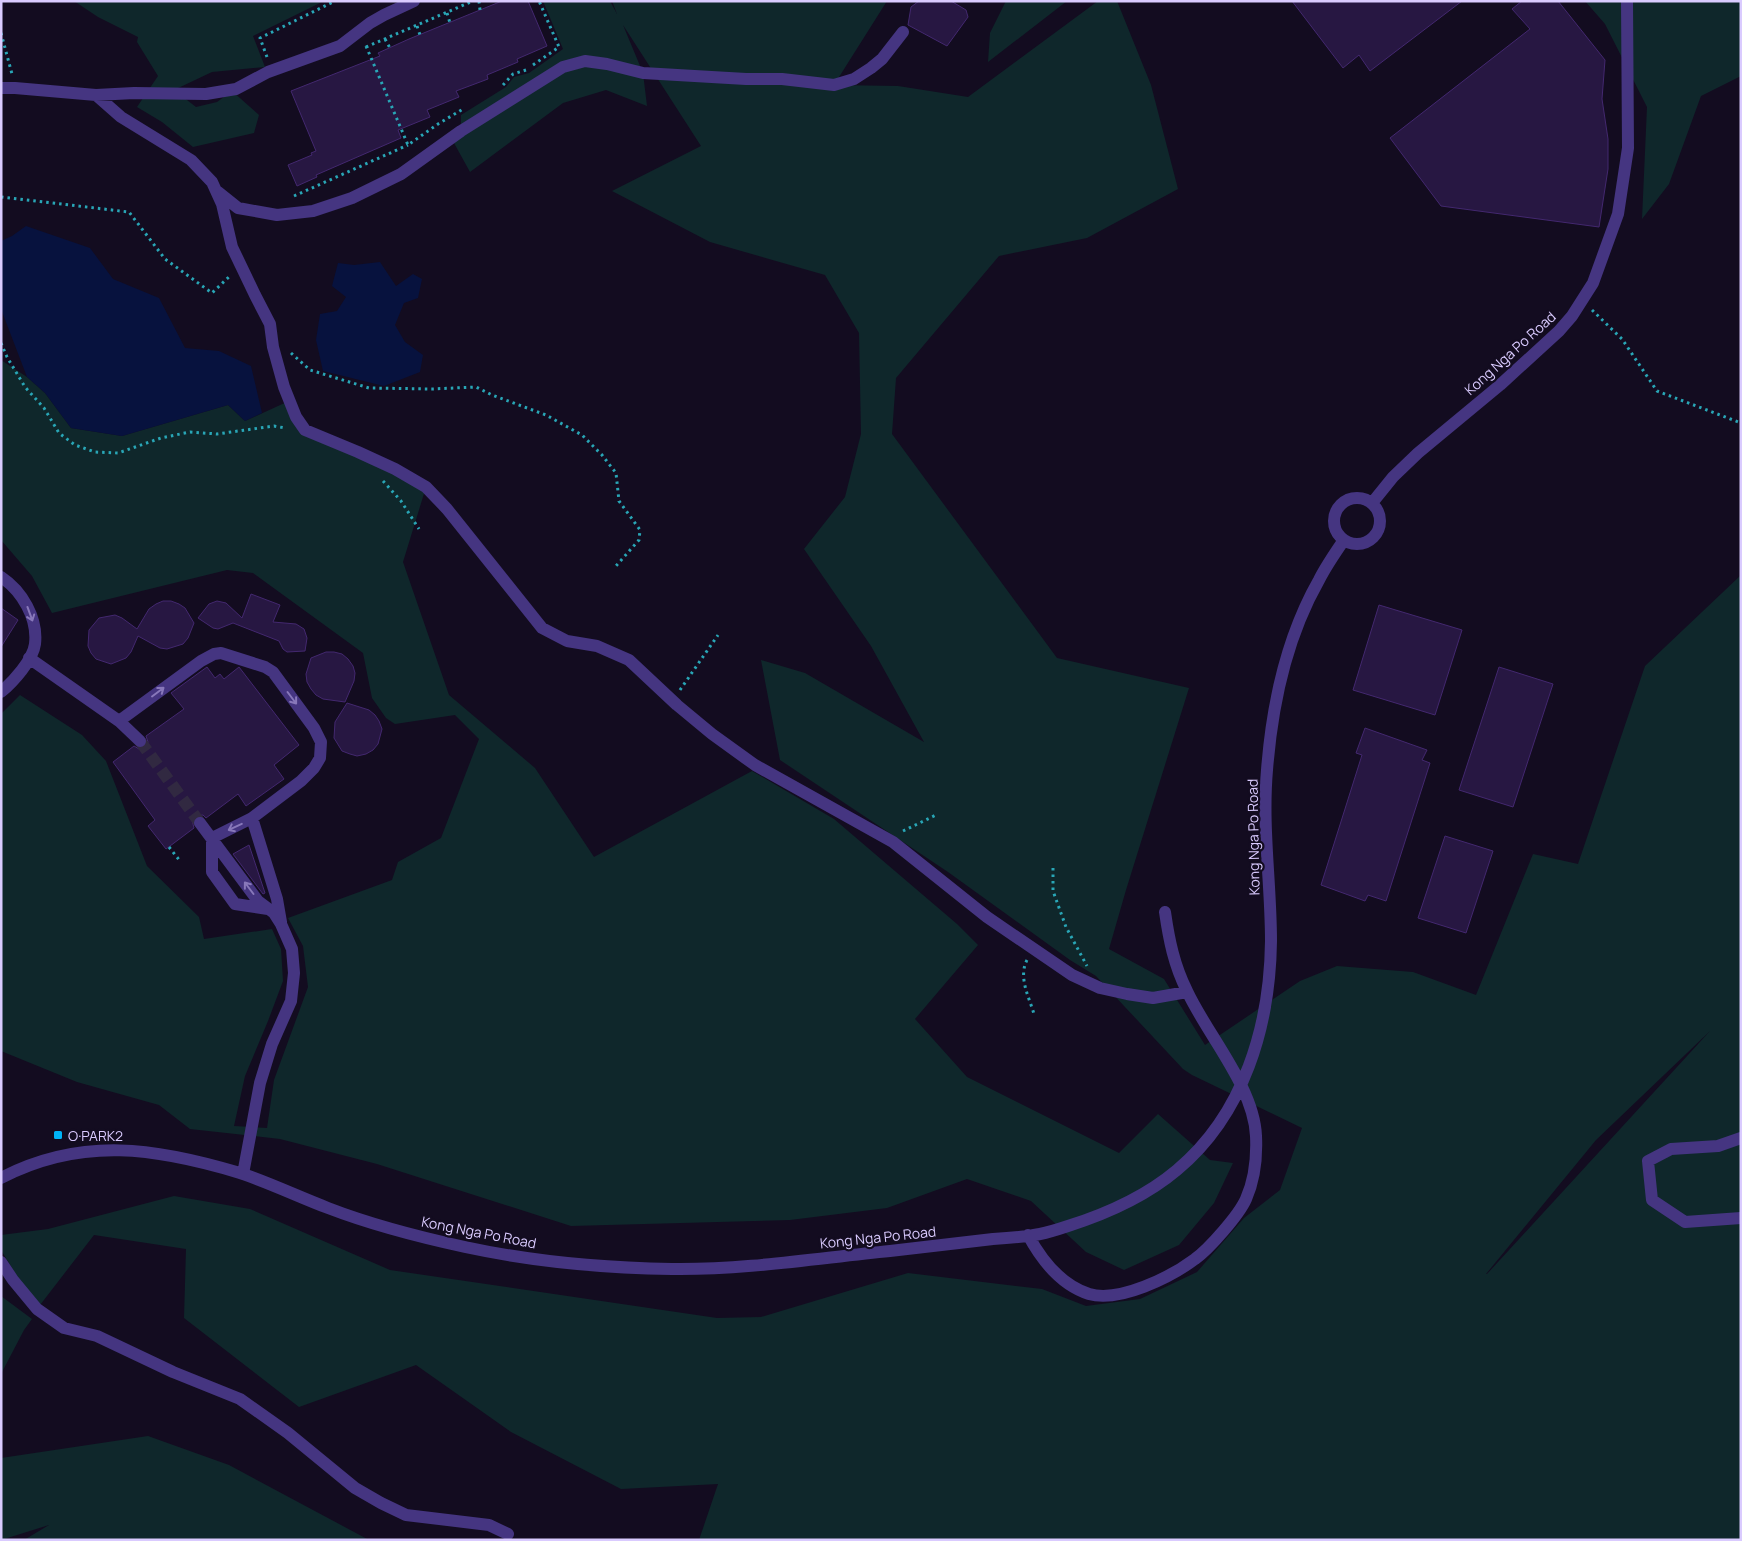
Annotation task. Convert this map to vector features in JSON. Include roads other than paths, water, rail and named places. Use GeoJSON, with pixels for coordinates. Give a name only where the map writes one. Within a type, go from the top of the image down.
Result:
{"type":"FeatureCollection","features":[{"type":"Feature","properties":{"kind":"street","name":"Kong Nga Po Road"},"geometry":{"type":"LineString","coordinates":[[1372,503],[1393,477],[1418,453],[1500,384],[1559,330],[1572,316],[1593,284],[1618,214],[1628,148],[1627,1]]}},
{"type":"Feature","properties":{"kind":"street"},"geometry":{"type":"LineString","coordinates":[[1,88],[96,95],[134,93],[206,94],[236,89],[272,71],[340,46],[384,15],[406,3]]}},
{"type":"Feature","properties":{"kind":"street"},"geometry":{"type":"LineString","coordinates":[[216,190],[238,208],[277,216],[314,211],[352,198],[401,174],[461,131],[563,67],[585,61],[607,64],[643,73],[746,79],[782,79],[834,85],[854,79],[882,60],[903,32]]}},
{"type":"Feature","properties":{"kind":"street"},"geometry":{"type":"LineString","coordinates":[[96,95],[120,117],[191,160],[212,182],[222,204],[232,247],[270,324],[273,347],[284,387],[296,418],[305,430],[395,468],[426,487],[447,509],[542,628],[567,641],[597,646],[629,660],[677,705],[712,734],[756,765],[893,842],[987,917],[1072,975],[1100,988],[1153,998],[1187,992]]}},
{"type":"Feature","properties":{"kind":"street"},"geometry":{"type":"LineString","coordinates":[[1363,498],[1372,503],[1379,512],[1380,519],[1377,532],[1373,538],[1360,544],[1353,544],[1344,540],[1336,531],[1334,524],[1334,516],[1337,509],[1348,499],[1363,498]]}},
{"type":"Feature","properties":{"kind":"street","name":"Kong Nga Po Road"},"geometry":{"type":"LineString","coordinates":[[1,1178],[23,1166],[46,1158],[87,1150],[133,1150],[179,1158],[243,1174],[333,1210],[410,1234],[467,1248],[519,1257],[603,1266],[675,1269],[758,1265],[1043,1234],[1093,1218],[1137,1198],[1174,1173],[1215,1131],[1232,1106],[1244,1080],[1259,1037],[1270,966],[1270,905],[1265,808],[1266,776],[1273,715],[1286,660],[1299,623],[1318,581],[1344,540]]}},
{"type":"Feature","properties":{"kind":"street"},"geometry":{"type":"LineString","coordinates":[[1,577],[10,583],[26,602],[33,621],[35,644],[21,671],[1,692]]}},
{"type":"Feature","properties":{"kind":"street"},"geometry":{"type":"LineString","coordinates":[[119,721],[201,661],[214,654],[221,653],[265,667],[273,672],[314,728],[321,742],[320,758],[314,768],[301,781],[252,818],[212,838]]}},
{"type":"Feature","properties":{"kind":"street"},"geometry":{"type":"LineString","coordinates":[[29,658],[119,721],[140,741]]}},
{"type":"Feature","properties":{"kind":"street"},"geometry":{"type":"LineString","coordinates":[[252,818],[277,899],[281,924]]}},
{"type":"Feature","properties":{"kind":"street"},"geometry":{"type":"LineString","coordinates":[[200,823],[258,901],[274,913],[292,949],[294,973],[291,1001],[272,1044],[260,1083],[243,1174]]}},
{"type":"Feature","properties":{"kind":"street"},"geometry":{"type":"LineString","coordinates":[[212,838],[212,872],[235,904],[268,909]]}},
{"type":"Feature","properties":{"kind":"street"},"geometry":{"type":"LineString","coordinates":[[1028,1236],[1047,1265],[1065,1282],[1090,1294],[1108,1296],[1140,1288],[1164,1278],[1195,1259],[1222,1234],[1245,1200],[1254,1171],[1255,1121],[1247,1098],[1187,992],[1169,943],[1165,912]]}},
{"type":"Feature","properties":{"kind":"street"},"geometry":{"type":"LineString","coordinates":[[1741,1138],[1718,1146],[1671,1148],[1648,1161],[1652,1200],[1685,1222],[1741,1218]]}},
{"type":"Feature","properties":{"kind":"street"},"geometry":{"type":"LineString","coordinates":[[1,1262],[13,1280],[38,1309],[64,1328],[97,1336],[173,1372],[240,1399],[288,1433],[355,1488],[381,1503],[406,1515],[490,1525],[508,1534]]}},
{"type":"Feature","properties":{"kind":"tunnel"},"geometry":{"type":"LineString","coordinates":[[140,741],[200,823]]}},
{"type":"Feature","properties":{"kind":"place","name":"O·PARK2"},"geometry":{"type":"Point","coordinates":[58,1135]}}]}
